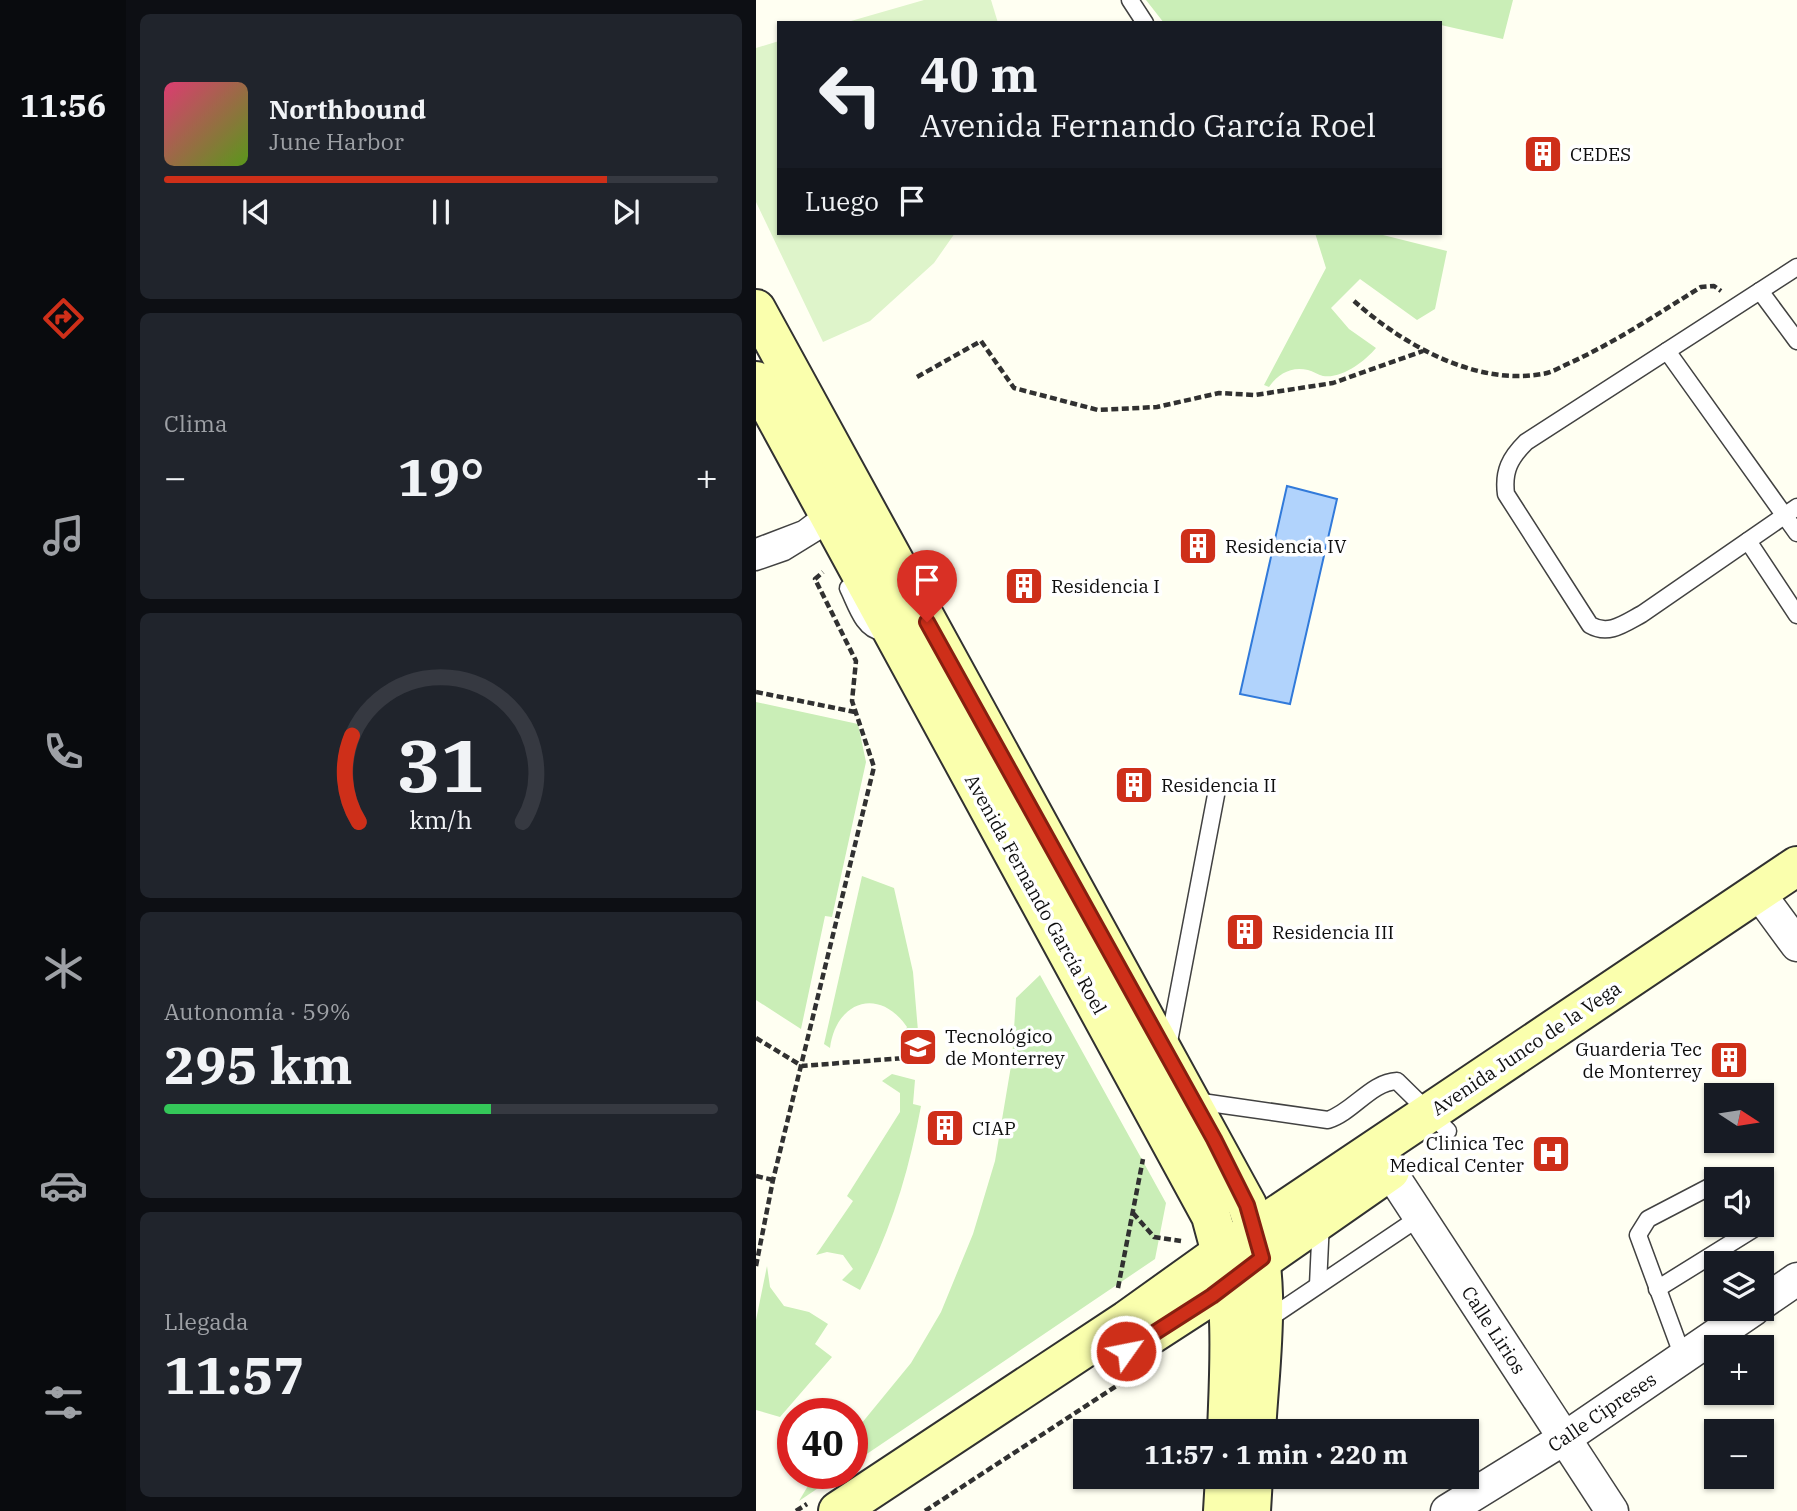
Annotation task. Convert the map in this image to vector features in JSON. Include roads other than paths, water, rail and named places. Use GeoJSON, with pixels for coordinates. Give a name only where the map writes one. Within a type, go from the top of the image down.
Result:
{"type":"FeatureCollection","features":[{"type":"Feature","properties":{"kind":"street","name":"Avenida Fernando García Roel"},"geometry":{"type":"LineString","coordinates":[[756,309],[1242,1194],[1259,1244],[1261,1324],[1257,1419]]}},
{"type":"Feature","properties":{"kind":"street","name":"Avenida Fernando García Roel"},"geometry":{"type":"LineString","coordinates":[[756,381],[828,541],[892,631],[1211,1216],[1213,1259],[1230,1338],[1227,1419]]}},
{"type":"Feature","properties":{"kind":"street","name":"Avenida Junco de la Vega"},"geometry":{"type":"LineString","coordinates":[[1259,1244],[1440,1121],[1776,900],[1797,866]]}},
{"type":"Feature","properties":{"kind":"street"},"geometry":{"type":"LineString","coordinates":[[1776,900],[1797,945]]}},
{"type":"Feature","properties":{"kind":"street","name":"Avenida Junco de la Vega"},"geometry":{"type":"LineString","coordinates":[[838,1511],[1127,1320],[1213,1259],[1259,1244],[1321,1218],[1383,1160]]}},
{"type":"Feature","properties":{"kind":"street","name":"Calle Lirios"},"geometry":{"type":"LineString","coordinates":[[1383,1160],[1425,1213],[1612,1511]]}},
{"type":"Feature","properties":{"kind":"street","name":"Avenida Junco de la Vega"},"geometry":{"type":"LineString","coordinates":[[881,1511],[1213,1259]]}},
{"type":"Feature","properties":{"kind":"street"},"geometry":{"type":"LineString","coordinates":[[1774,1295],[1797,1279]]}},
{"type":"Feature","properties":{"kind":"street","name":"Calle Cipreses"},"geometry":{"type":"LineString","coordinates":[[1447,1511],[1565,1438],[1736,1321]]}},
{"type":"Feature","properties":{"kind":"street"},"geometry":{"type":"LineString","coordinates":[[1223,1511],[1224,1489]]}},
{"type":"Feature","properties":{"kind":"street"},"geometry":{"type":"LineString","coordinates":[[1251,1511],[1252,1489]]}},
{"type":"Feature","properties":{"kind":"lane"},"geometry":{"type":"LineString","coordinates":[[1130,0],[1144,21]]}},
{"type":"Feature","properties":{"kind":"lane"},"geometry":{"type":"LineString","coordinates":[[1791,512],[1642,614],[1618,627],[1602,630],[1590,625],[1506,494],[1506,468],[1526,442],[1797,267]]}},
{"type":"Feature","properties":{"kind":"lane"},"geometry":{"type":"LineString","coordinates":[[1760,291],[1797,341]]}},
{"type":"Feature","properties":{"kind":"lane"},"geometry":{"type":"LineString","coordinates":[[1667,351],[1791,512],[1797,533]]}},
{"type":"Feature","properties":{"kind":"lane"},"geometry":{"type":"LineString","coordinates":[[756,547],[803,529],[828,541]]}},
{"type":"Feature","properties":{"kind":"lane"},"geometry":{"type":"LineString","coordinates":[[756,562],[828,541]]}},
{"type":"Feature","properties":{"kind":"lane"},"geometry":{"type":"LineString","coordinates":[[1748,541],[1797,615]]}},
{"type":"Feature","properties":{"kind":"lane"},"geometry":{"type":"LineString","coordinates":[[1167,1054],[1216,795]]}},
{"type":"Feature","properties":{"kind":"lane"},"geometry":{"type":"LineString","coordinates":[[1193,1101],[1328,1120],[1339,1116],[1385,1082],[1394,1081],[1408,1088],[1440,1121]]}},
{"type":"Feature","properties":{"kind":"lane"},"geometry":{"type":"LineString","coordinates":[[1683,1357],[1640,1242],[1640,1227],[1648,1219],[1704,1190]]}},
{"type":"Feature","properties":{"kind":"lane"},"geometry":{"type":"LineString","coordinates":[[1261,1324],[1425,1213]]}},
{"type":"Feature","properties":{"kind":"lane"},"geometry":{"type":"LineString","coordinates":[[1318,1285],[1321,1218]]}},
{"type":"Feature","properties":{"kind":"lane"},"geometry":{"type":"LineString","coordinates":[[1657,1289],[1741,1237]]}},
{"type":"Feature","properties":{"kind":"water"},"geometry":{"type":"Polygon","coordinates":[[[1287,486],[1337,499],[1290,704],[1240,694],[1287,486]]]}},
{"type":"Feature","properties":{"kind":"place","name":"CEDES"},"geometry":{"type":"Point","coordinates":[1543,154]}},
{"type":"Feature","properties":{"kind":"place","name":"Residencia IV"},"geometry":{"type":"Point","coordinates":[1198,546]}},
{"type":"Feature","properties":{"kind":"place","name":"Residencia I"},"geometry":{"type":"Point","coordinates":[1024,586]}},
{"type":"Feature","properties":{"kind":"place","name":"Residencia II"},"geometry":{"type":"Point","coordinates":[1134,785]}},
{"type":"Feature","properties":{"kind":"place","name":"Residencia III"},"geometry":{"type":"Point","coordinates":[1245,932]}},
{"type":"Feature","properties":{"kind":"place","name":"Tecnológico de Monterrey"},"geometry":{"type":"Point","coordinates":[918,1047]}},
{"type":"Feature","properties":{"kind":"place","name":"Guarderia Tec de Monterrey"},"geometry":{"type":"Point","coordinates":[1729,1060]}},
{"type":"Feature","properties":{"kind":"place","name":"CIAP"},"geometry":{"type":"Point","coordinates":[945,1128]}},
{"type":"Feature","properties":{"kind":"place","name":"Clinica Tec Medical Center"},"geometry":{"type":"Point","coordinates":[1551,1154]}}]}
